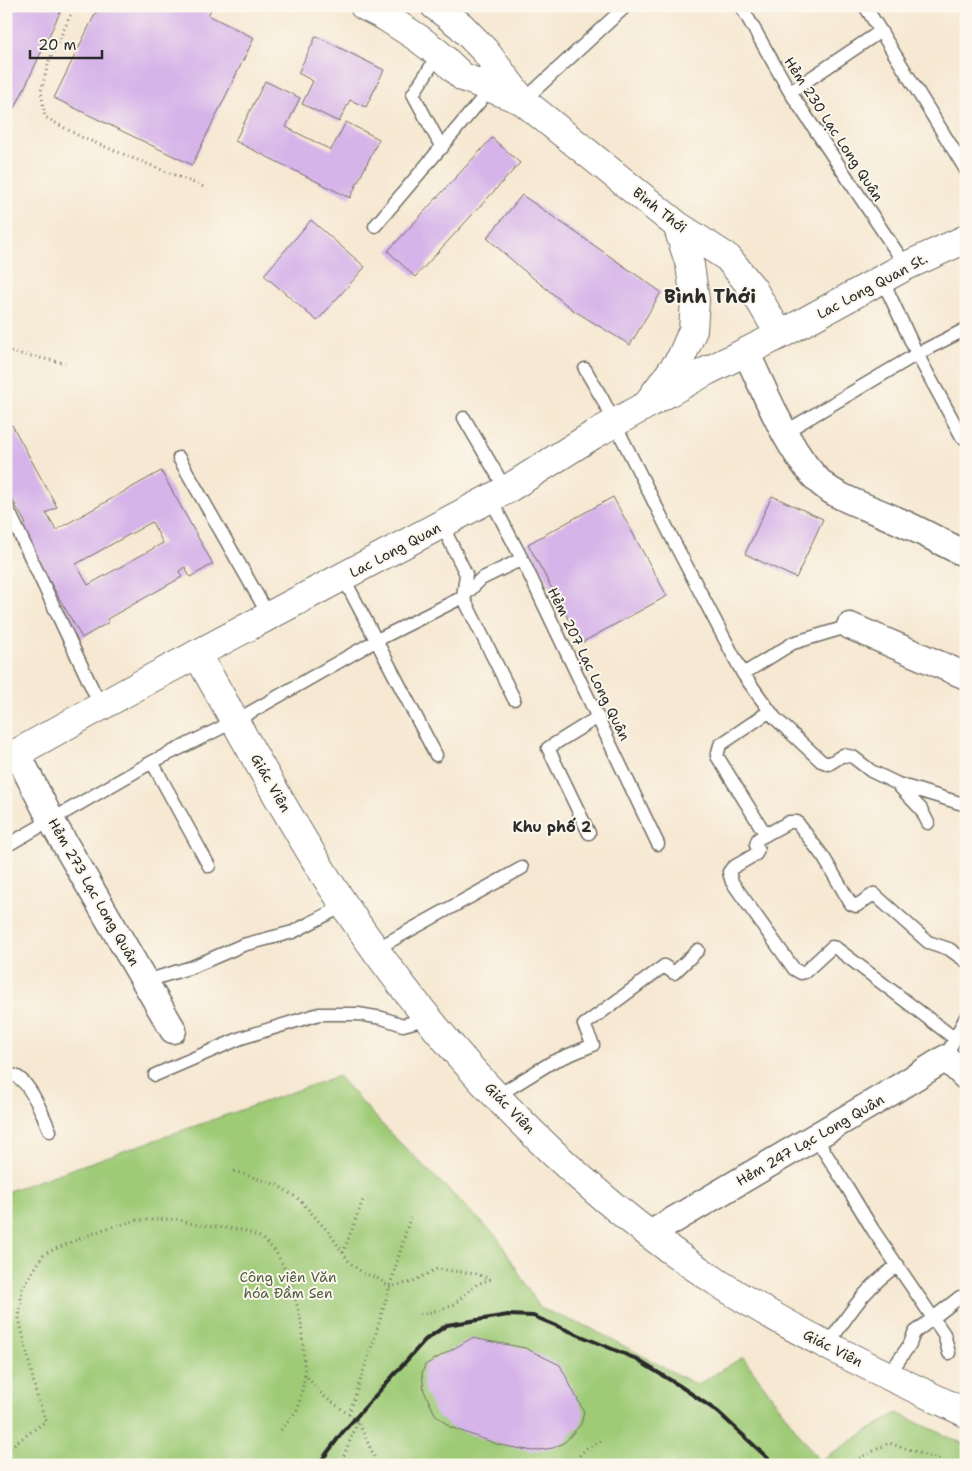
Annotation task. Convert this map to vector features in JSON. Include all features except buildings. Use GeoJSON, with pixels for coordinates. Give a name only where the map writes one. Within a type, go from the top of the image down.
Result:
{"type":"FeatureCollection","features":[{"type":"Feature","properties":{"kind":"main road","name":"Bình Thới"},"geometry":{"type":"LineString","coordinates":[[364,6],[409,32],[439,54],[463,77],[522,101]]}},
{"type":"Feature","properties":{"kind":"main road","name":"Bình Thới"},"geometry":{"type":"LineString","coordinates":[[435,6],[461,26],[486,51],[522,101],[676,225],[728,258],[753,289],[780,335]]}},
{"type":"Feature","properties":{"kind":"main road"},"geometry":{"type":"LineString","coordinates":[[645,406],[681,358],[693,330],[695,300],[690,265],[676,225]]}},
{"type":"Feature","properties":{"kind":"main road","name":"Lac Long Quan St."},"geometry":{"type":"LineString","coordinates":[[780,335],[906,266],[966,239]]}},
{"type":"Feature","properties":{"kind":"main road","name":"Lac Long Quan"},"geometry":{"type":"LineString","coordinates":[[12,756],[197,654],[442,525],[498,494],[614,423],[708,371],[780,335]]}},
{"type":"Feature","properties":{"kind":"main road","name":"Giác Viên"},"geometry":{"type":"LineString","coordinates":[[197,654],[304,841],[376,949],[429,1018],[497,1096],[541,1141],[582,1178],[650,1234],[718,1283],[768,1314],[827,1346],[966,1412]]}},
{"type":"Feature","properties":{"kind":"street"},"geometry":{"type":"LineString","coordinates":[[746,352],[785,432],[805,464],[823,485],[850,500],[895,519],[966,554]]}},
{"type":"Feature","properties":{"kind":"street"},"geometry":{"type":"LineString","coordinates":[[850,626],[966,676]]}},
{"type":"Feature","properties":{"kind":"street","name":"Hẻm 273 Lạc Long Quân"},"geometry":{"type":"LineString","coordinates":[[12,756],[146,981],[173,1030]]}},
{"type":"Feature","properties":{"kind":"street"},"geometry":{"type":"LineString","coordinates":[[950,1048],[966,1077]]}},
{"type":"Feature","properties":{"kind":"street","name":"Hẻm 247 Lạc Long Quân"},"geometry":{"type":"LineString","coordinates":[[650,1234],[815,1137],[950,1048]]}},
{"type":"Feature","properties":{"kind":"lane"},"geometry":{"type":"LineString","coordinates":[[522,101],[626,6]]}},
{"type":"Feature","properties":{"kind":"lane","name":"Hẻm 230 Lạc Long Quân"},"geometry":{"type":"LineString","coordinates":[[741,6],[790,92],[906,266]]}},
{"type":"Feature","properties":{"kind":"lane"},"geometry":{"type":"LineString","coordinates":[[865,6],[966,170]]}},
{"type":"Feature","properties":{"kind":"lane"},"geometry":{"type":"LineString","coordinates":[[790,92],[881,31]]}},
{"type":"Feature","properties":{"kind":"lane"},"geometry":{"type":"LineString","coordinates":[[439,54],[413,94],[442,148]]}},
{"type":"Feature","properties":{"kind":"lane"},"geometry":{"type":"LineString","coordinates":[[376,226],[492,88]]}},
{"type":"Feature","properties":{"kind":"lane"},"geometry":{"type":"LineString","coordinates":[[882,279],[917,354],[962,437],[966,439]]}},
{"type":"Feature","properties":{"kind":"lane"},"geometry":{"type":"LineString","coordinates":[[785,432],[917,354],[966,329]]}},
{"type":"Feature","properties":{"kind":"lane"},"geometry":{"type":"LineString","coordinates":[[585,369],[674,544],[744,674],[770,712],[822,761],[829,764],[843,755],[853,757],[870,770],[898,784],[966,805]]}},
{"type":"Feature","properties":{"kind":"lane","name":"Hẻm 207 Lạc Long Quân"},"geometry":{"type":"LineString","coordinates":[[464,418],[498,494],[522,559],[658,844]]}},
{"type":"Feature","properties":{"kind":"lane"},"geometry":{"type":"LineString","coordinates":[[179,458],[269,616]]}},
{"type":"Feature","properties":{"kind":"lane"},"geometry":{"type":"LineString","coordinates":[[6,505],[101,707]]}},
{"type":"Feature","properties":{"kind":"lane"},"geometry":{"type":"LineString","coordinates":[[442,525],[466,574],[463,597],[514,699]]}},
{"type":"Feature","properties":{"kind":"lane"},"geometry":{"type":"LineString","coordinates":[[6,846],[152,762],[235,721],[376,640],[463,597],[481,579],[522,559]]}},
{"type":"Feature","properties":{"kind":"lane"},"geometry":{"type":"LineString","coordinates":[[343,577],[436,755]]}},
{"type":"Feature","properties":{"kind":"lane"},"geometry":{"type":"LineString","coordinates":[[744,674],[793,643],[850,626]]}},
{"type":"Feature","properties":{"kind":"lane"},"geometry":{"type":"LineString","coordinates":[[766,835],[718,756],[720,745],[770,712]]}},
{"type":"Feature","properties":{"kind":"lane"},"geometry":{"type":"LineString","coordinates":[[589,833],[548,748],[598,717]]}},
{"type":"Feature","properties":{"kind":"lane"},"geometry":{"type":"LineString","coordinates":[[152,762],[209,866]]}},
{"type":"Feature","properties":{"kind":"lane"},"geometry":{"type":"LineString","coordinates":[[898,784],[921,809],[928,823]]}},
{"type":"Feature","properties":{"kind":"lane"},"geometry":{"type":"LineString","coordinates":[[966,961],[949,949],[928,942],[874,894],[856,906],[851,904],[824,858],[797,822],[789,822],[758,839],[756,854],[732,868],[729,872],[729,876],[794,969],[800,973],[805,972],[827,950],[832,947],[836,948],[950,1048],[966,1017]]}},
{"type":"Feature","properties":{"kind":"lane"},"geometry":{"type":"LineString","coordinates":[[376,949],[522,868]]}},
{"type":"Feature","properties":{"kind":"lane"},"geometry":{"type":"LineString","coordinates":[[146,981],[192,967],[244,945],[293,932],[345,905]]}},
{"type":"Feature","properties":{"kind":"lane"},"geometry":{"type":"LineString","coordinates":[[497,1096],[552,1062],[592,1045],[584,1025],[664,966],[674,973],[698,950]]}},
{"type":"Feature","properties":{"kind":"lane"},"geometry":{"type":"LineString","coordinates":[[154,1075],[241,1038],[319,1014],[358,1014],[382,1018],[403,1025],[429,1018]]}},
{"type":"Feature","properties":{"kind":"lane"},"geometry":{"type":"LineString","coordinates":[[6,1076],[10,1074],[18,1076],[27,1085],[50,1131]]}},
{"type":"Feature","properties":{"kind":"lane"},"geometry":{"type":"LineString","coordinates":[[815,1137],[873,1230],[944,1334],[949,1353]]}},
{"type":"Feature","properties":{"kind":"lane"},"geometry":{"type":"LineString","coordinates":[[827,1346],[858,1301],[884,1275],[898,1265]]}},
{"type":"Feature","properties":{"kind":"lane"},"geometry":{"type":"LineString","coordinates":[[888,1376],[910,1344],[914,1333],[960,1297]]}},
{"type":"Feature","properties":{"kind":"path"},"geometry":{"type":"LineString","coordinates":[[75,6],[49,61],[41,90],[45,117],[81,137],[204,187]]}},
{"type":"Feature","properties":{"kind":"path"},"geometry":{"type":"LineString","coordinates":[[6,351],[65,363]]}},
{"type":"Feature","properties":{"kind":"path"},"geometry":{"type":"LineString","coordinates":[[234,1171],[277,1185],[299,1199],[330,1234],[350,1263],[363,1273],[379,1279],[389,1286],[412,1282],[437,1269],[491,1278],[477,1284],[452,1306],[420,1315]]}},
{"type":"Feature","properties":{"kind":"path"},"geometry":{"type":"LineString","coordinates":[[343,1253],[363,1200]]}},
{"type":"Feature","properties":{"kind":"path"},"geometry":{"type":"LineString","coordinates":[[349,1414],[410,1218]]}},
{"type":"Feature","properties":{"kind":"path"},"geometry":{"type":"LineString","coordinates":[[6,1450],[46,1421],[36,1393],[19,1318],[22,1289],[44,1254],[104,1229],[139,1220],[176,1219],[197,1225],[242,1230],[262,1238],[276,1252],[291,1281],[301,1321],[305,1375],[298,1409],[281,1430]]}},
{"type":"Feature","properties":{"kind":"path"},"geometry":{"type":"LineString","coordinates":[[305,1375],[326,1397],[358,1421],[378,1465]]}},
{"type":"Feature","properties":{"kind":"path"},"geometry":{"type":"LineString","coordinates":[[340,1465],[358,1421]]}},
{"type":"Feature","properties":{"kind":"path"},"geometry":{"type":"LineString","coordinates":[[578,1465],[578,1457],[587,1448],[602,1441]]}},
{"type":"Feature","properties":{"kind":"path"},"geometry":{"type":"LineString","coordinates":[[846,1465],[889,1443],[956,1465]]}},
{"type":"Feature","properties":{"kind":"green space","name":"Công viên Văn hóa Đầm Sen"},"geometry":{"type":"Polygon","coordinates":[[[338,1076],[391,1134],[498,1238],[540,1308],[590,1328],[697,1385],[743,1357],[819,1461],[897,1413],[966,1445],[966,1465],[6,1465],[6,1192],[338,1076]]]}},
{"type":"Feature","properties":{"kind":"railway"},"geometry":{"type":"LineString","coordinates":[[318,1465],[342,1433],[425,1340],[447,1325],[508,1315],[533,1316],[634,1358],[718,1412],[775,1465]]}},
{"type":"Feature","properties":{"kind":"district","name":"Bình Thới"},"geometry":{"type":"Point","coordinates":[710,296]}},
{"type":"Feature","properties":{"kind":"district","name":"Khu phố 2"},"geometry":{"type":"Point","coordinates":[552,827]}}]}
